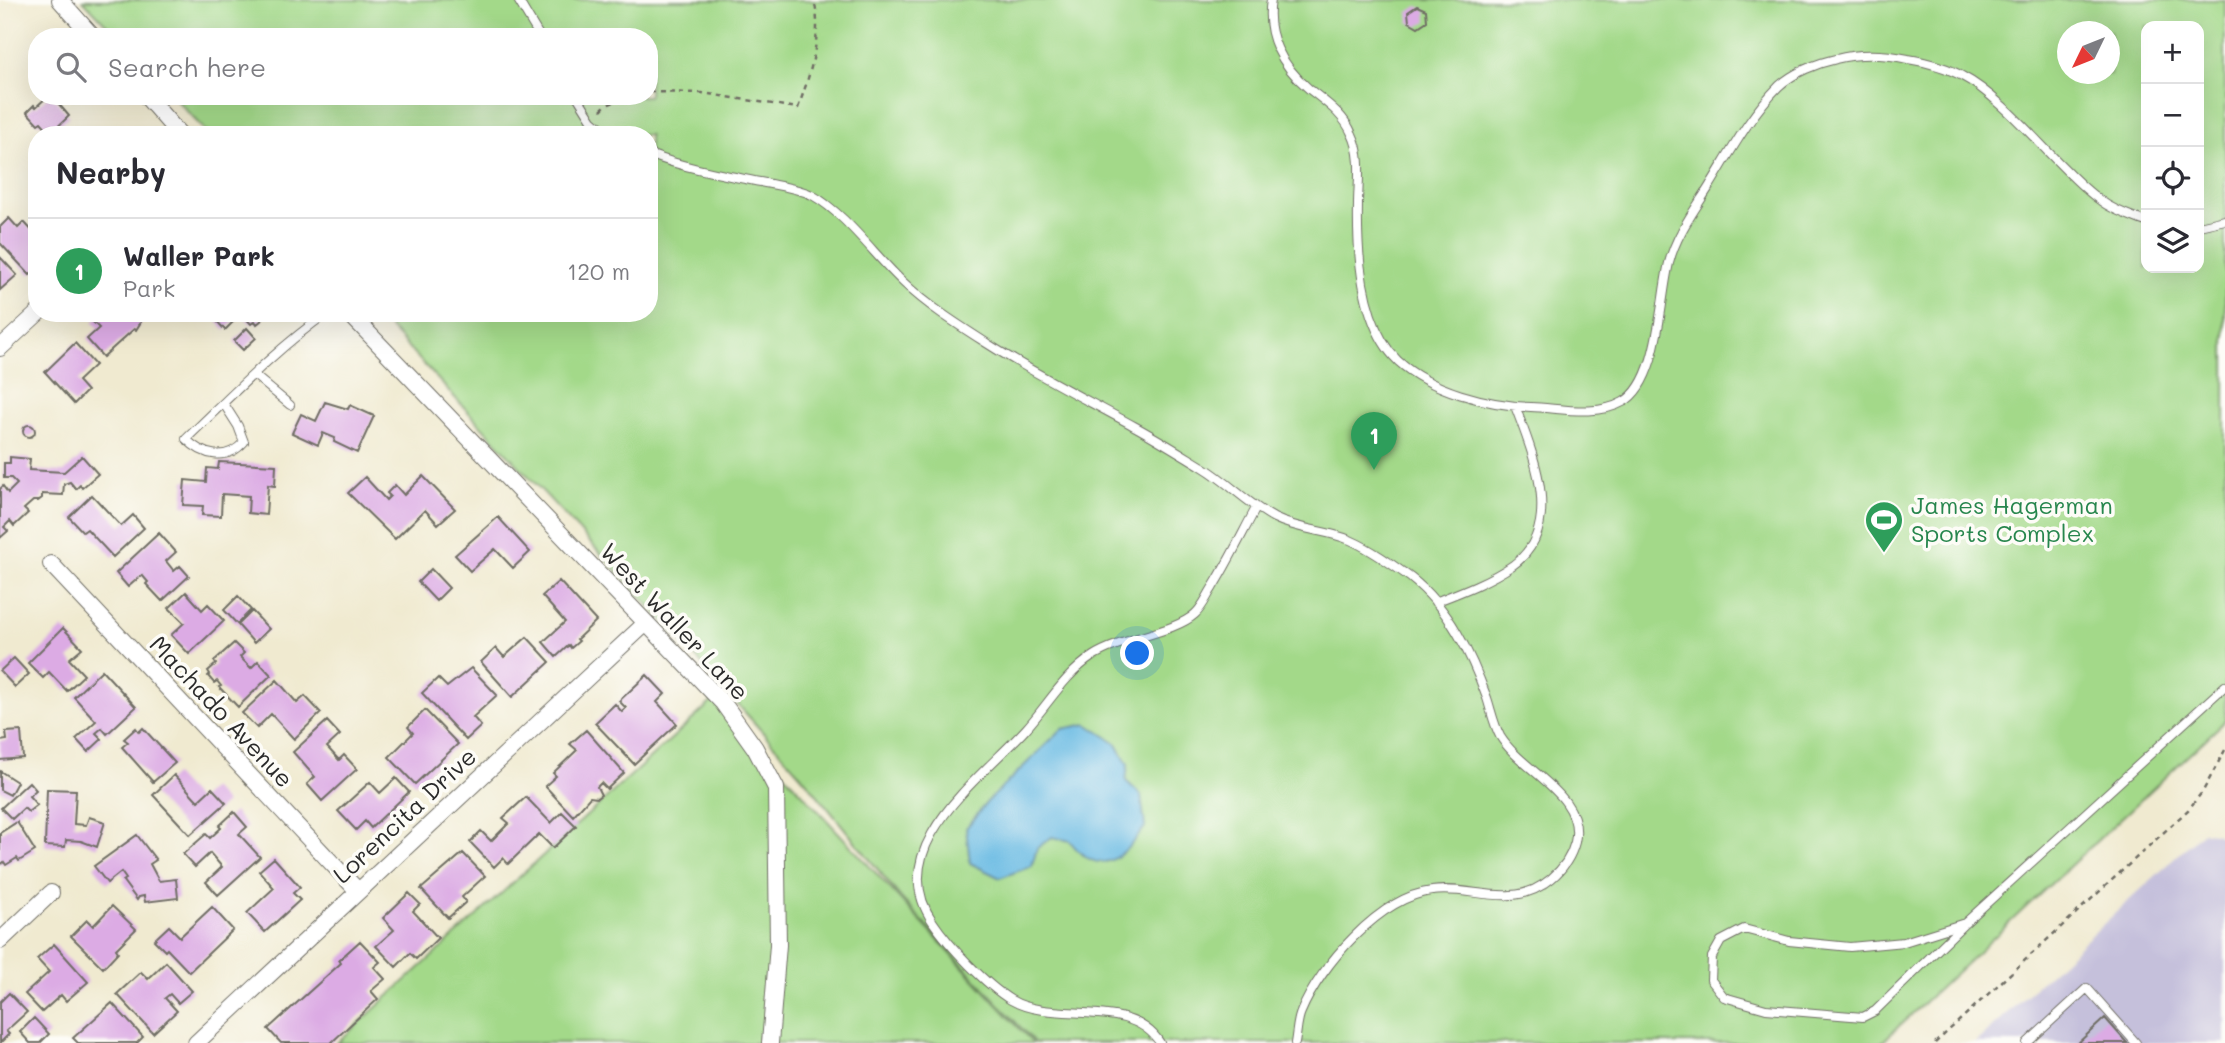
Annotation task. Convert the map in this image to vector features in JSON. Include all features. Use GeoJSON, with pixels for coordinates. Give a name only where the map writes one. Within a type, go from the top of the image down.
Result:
{"type":"FeatureCollection","features":[{"type":"Feature","properties":{"kind":"street"},"geometry":{"type":"LineString","coordinates":[[60,0],[85,28]]}},
{"type":"Feature","properties":{"kind":"street"},"geometry":{"type":"LineString","coordinates":[[154,105],[172,126]]}},
{"type":"Feature","properties":{"kind":"street"},"geometry":{"type":"LineString","coordinates":[[0,348],[28,322]]}},
{"type":"Feature","properties":{"kind":"street","name":"West Waller Lane"},"geometry":{"type":"LineString","coordinates":[[358,322],[723,703],[755,748],[776,788],[778,945],[770,1043]]}},
{"type":"Feature","properties":{"kind":"street","name":"Machado Avenue"},"geometry":{"type":"LineString","coordinates":[[51,564],[358,891]]}},
{"type":"Feature","properties":{"kind":"street","name":"Lorencita Drive"},"geometry":{"type":"LineString","coordinates":[[196,1043],[646,623]]}},
{"type":"Feature","properties":{"kind":"street"},"geometry":{"type":"LineString","coordinates":[[0,941],[51,893]]}},
{"type":"Feature","properties":{"kind":"lane"},"geometry":{"type":"LineString","coordinates":[[518,0],[535,28]]}},
{"type":"Feature","properties":{"kind":"lane"},"geometry":{"type":"LineString","coordinates":[[1271,0],[1270,29],[1277,51],[1290,70],[1342,118],[1354,136],[1359,162],[1359,251],[1369,311],[1378,335],[1394,357],[1414,375],[1442,389],[1505,406],[1605,409],[1624,402],[1638,390],[1657,339],[1670,260],[1680,234],[1746,126],[1780,84],[1809,68],[1837,58],[1867,55],[1898,57],[1964,77],[1987,93],[2082,187],[2103,203],[2141,220]]}},
{"type":"Feature","properties":{"kind":"lane"},"geometry":{"type":"LineString","coordinates":[[583,105],[599,126]]}},
{"type":"Feature","properties":{"kind":"lane"},"geometry":{"type":"LineString","coordinates":[[658,157],[692,168],[806,192],[836,214],[907,286],[956,322],[1057,386],[1137,427],[1221,477],[1256,508],[1278,520],[1304,529],[1350,540],[1414,580],[1435,602],[1471,656],[1500,736],[1529,769],[1560,794],[1571,810],[1576,827],[1574,842],[1566,863],[1553,878],[1535,889],[1514,895],[1433,891],[1417,895],[1384,912],[1341,950],[1322,975],[1300,1014],[1295,1043]]}},
{"type":"Feature","properties":{"kind":"lane"},"geometry":{"type":"LineString","coordinates":[[2204,225],[2225,220]]}},
{"type":"Feature","properties":{"kind":"lane"},"geometry":{"type":"LineString","coordinates":[[223,404],[238,426],[244,442],[235,452],[220,455],[197,450],[186,439],[223,404],[254,375],[314,322]]}},
{"type":"Feature","properties":{"kind":"lane"},"geometry":{"type":"LineString","coordinates":[[254,375],[290,405]]}},
{"type":"Feature","properties":{"kind":"lane"},"geometry":{"type":"LineString","coordinates":[[1435,602],[1514,564],[1531,548],[1539,530],[1542,510],[1538,477],[1516,406]]}},
{"type":"Feature","properties":{"kind":"lane"},"geometry":{"type":"LineString","coordinates":[[1160,1043],[1139,1023],[1103,1015],[1034,1007],[1013,1001],[978,974],[933,923],[921,901],[917,886],[918,868],[926,847],[951,807],[967,787],[1031,723],[1075,671],[1092,657],[1114,645],[1164,629],[1195,614],[1223,571],[1256,508]]}},
{"type":"Feature","properties":{"kind":"lane"},"geometry":{"type":"LineString","coordinates":[[1965,923],[1905,942],[1850,947],[1789,941],[1744,929],[1721,941],[1712,957],[1711,980],[1724,997],[1766,1009],[1863,1017],[1875,1011],[1965,923],[2225,686]]}},
{"type":"Feature","properties":{"kind":"lane"},"geometry":{"type":"LineString","coordinates":[[2028,1043],[2087,988],[2136,1043]]}},
{"type":"Feature","properties":{"kind":"path"},"geometry":{"type":"LineString","coordinates":[[658,92],[702,93],[797,108],[814,54],[814,0]]}},
{"type":"Feature","properties":{"kind":"path"},"geometry":{"type":"LineString","coordinates":[[592,120],[606,105]]}},
{"type":"Feature","properties":{"kind":"path"},"geometry":{"type":"LineString","coordinates":[[1935,1043],[2188,810],[2203,792],[2225,750]]}},
{"type":"Feature","properties":{"kind":"shaded area"},"geometry":{"type":"Polygon","coordinates":[[[2203,832],[2215,833],[2225,838],[2225,1043],[1975,1043],[2203,832]]]}},
{"type":"Feature","properties":{"kind":"green space"},"geometry":{"type":"Polygon","coordinates":[[[83,0],[2225,0],[2225,721],[1881,1043],[1035,1043],[901,898],[806,781],[670,628],[384,322],[658,322],[658,126],[201,126],[181,105],[658,105],[658,28],[109,28],[83,0]]]}},
{"type":"Feature","properties":{"kind":"green space"},"geometry":{"type":"Polygon","coordinates":[[[715,699],[1033,1043],[337,1043],[715,699]]]}},
{"type":"Feature","properties":{"kind":"water"},"geometry":{"type":"Polygon","coordinates":[[[1087,724],[1116,743],[1128,764],[1126,781],[1141,795],[1145,827],[1128,848],[1110,861],[1100,862],[1081,853],[1070,841],[1052,837],[1037,848],[1032,866],[1000,878],[970,863],[966,828],[987,802],[1062,729],[1087,724]]]}},
{"type":"Feature","properties":{"kind":"building"},"geometry":{"type":"Polygon","coordinates":[[[1417,6],[1426,10],[1427,21],[1418,27],[1409,22],[1408,12],[1417,6]]]}},
{"type":"Feature","properties":{"kind":"building"},"geometry":{"type":"Polygon","coordinates":[[[34,105],[60,105],[69,116],[58,126],[45,126],[41,122],[38,124],[27,112],[34,105]]]}},
{"type":"Feature","properties":{"kind":"building"},"geometry":{"type":"Polygon","coordinates":[[[9,218],[18,228],[24,222],[28,226],[28,273],[0,243],[0,227],[9,218]]]}},
{"type":"Feature","properties":{"kind":"building"},"geometry":{"type":"Polygon","coordinates":[[[0,257],[17,275],[0,290],[0,257]]]}},
{"type":"Feature","properties":{"kind":"building"},"geometry":{"type":"Polygon","coordinates":[[[93,322],[141,322],[136,330],[103,357],[87,339],[99,328],[93,322]]]}},
{"type":"Feature","properties":{"kind":"building"},"geometry":{"type":"Polygon","coordinates":[[[218,322],[233,322],[225,330],[218,322]]]}},
{"type":"Feature","properties":{"kind":"building"},"geometry":{"type":"Polygon","coordinates":[[[247,328],[256,338],[243,350],[234,341],[247,328]]]}},
{"type":"Feature","properties":{"kind":"building"},"geometry":{"type":"Polygon","coordinates":[[[75,343],[95,365],[78,381],[87,391],[74,404],[45,372],[75,343]]]}},
{"type":"Feature","properties":{"kind":"building"},"geometry":{"type":"Polygon","coordinates":[[[325,402],[348,409],[350,405],[374,416],[357,453],[334,442],[335,438],[323,433],[318,445],[292,433],[301,414],[316,421],[325,402]]]}},
{"type":"Feature","properties":{"kind":"building"},"geometry":{"type":"Polygon","coordinates":[[[29,425],[35,431],[29,437],[23,431],[29,425]]]}},
{"type":"Feature","properties":{"kind":"building"},"geometry":{"type":"Polygon","coordinates":[[[82,456],[98,474],[82,488],[80,485],[76,489],[70,482],[64,484],[63,495],[42,494],[42,498],[33,501],[24,509],[28,513],[14,526],[10,521],[4,527],[8,531],[0,538],[0,489],[3,486],[8,493],[17,484],[11,478],[4,478],[4,463],[10,463],[10,457],[30,459],[29,470],[64,472],[82,456]]]}},
{"type":"Feature","properties":{"kind":"building"},"geometry":{"type":"Polygon","coordinates":[[[219,462],[276,465],[275,486],[268,485],[266,515],[248,513],[249,496],[222,494],[221,516],[202,515],[203,506],[183,505],[185,480],[206,482],[207,468],[218,469],[219,462]]]}},
{"type":"Feature","properties":{"kind":"building"},"geometry":{"type":"Polygon","coordinates":[[[423,476],[455,509],[438,524],[425,510],[395,539],[348,493],[365,477],[386,500],[390,496],[387,493],[395,485],[404,495],[423,476]]]}},
{"type":"Feature","properties":{"kind":"building"},"geometry":{"type":"Polygon","coordinates":[[[92,495],[121,526],[133,515],[144,528],[113,557],[87,529],[83,532],[69,517],[92,495]]]}},
{"type":"Feature","properties":{"kind":"building"},"geometry":{"type":"Polygon","coordinates":[[[498,517],[530,552],[513,568],[495,549],[470,571],[455,555],[498,517]]]}},
{"type":"Feature","properties":{"kind":"building"},"geometry":{"type":"Polygon","coordinates":[[[159,533],[176,552],[166,561],[174,571],[180,566],[189,576],[162,601],[146,584],[148,582],[142,575],[128,587],[116,573],[159,533]]]}},
{"type":"Feature","properties":{"kind":"building"},"geometry":{"type":"Polygon","coordinates":[[[431,569],[449,588],[436,601],[418,582],[431,569]]]}},
{"type":"Feature","properties":{"kind":"building"},"geometry":{"type":"Polygon","coordinates":[[[559,581],[596,621],[577,639],[579,641],[571,648],[569,645],[556,657],[543,642],[565,622],[542,596],[559,581]]]}},
{"type":"Feature","properties":{"kind":"building"},"geometry":{"type":"Polygon","coordinates":[[[186,592],[202,610],[208,604],[224,621],[189,654],[171,635],[184,623],[169,608],[186,592]]]}},
{"type":"Feature","properties":{"kind":"building"},"geometry":{"type":"Polygon","coordinates":[[[238,596],[251,610],[237,624],[224,610],[238,596]]]}},
{"type":"Feature","properties":{"kind":"building"},"geometry":{"type":"Polygon","coordinates":[[[252,611],[269,629],[254,643],[238,625],[252,611]]]}},
{"type":"Feature","properties":{"kind":"building"},"geometry":{"type":"Polygon","coordinates":[[[63,628],[82,648],[69,659],[84,675],[67,691],[49,672],[43,678],[28,663],[63,628]]]}},
{"type":"Feature","properties":{"kind":"building"},"geometry":{"type":"Polygon","coordinates":[[[527,637],[550,662],[512,697],[481,662],[496,648],[504,657],[527,637]]]}},
{"type":"Feature","properties":{"kind":"building"},"geometry":{"type":"Polygon","coordinates":[[[234,643],[244,653],[240,657],[251,668],[258,661],[271,675],[238,707],[219,687],[221,686],[217,681],[214,683],[208,676],[208,671],[216,664],[214,661],[234,643]]]}},
{"type":"Feature","properties":{"kind":"building"},"geometry":{"type":"Polygon","coordinates":[[[14,658],[29,674],[15,687],[0,671],[14,658]]]}},
{"type":"Feature","properties":{"kind":"building"},"geometry":{"type":"Polygon","coordinates":[[[471,668],[497,695],[473,717],[481,726],[466,740],[422,693],[438,678],[447,687],[471,668]]]}},
{"type":"Feature","properties":{"kind":"building"},"geometry":{"type":"Polygon","coordinates":[[[102,670],[136,707],[107,734],[102,728],[96,733],[102,739],[88,752],[76,739],[96,721],[74,697],[102,670]]]}},
{"type":"Feature","properties":{"kind":"building"},"geometry":{"type":"Polygon","coordinates":[[[647,675],[665,694],[657,702],[677,724],[634,764],[595,723],[615,704],[622,712],[626,708],[619,701],[647,675]]]}},
{"type":"Feature","properties":{"kind":"building"},"geometry":{"type":"Polygon","coordinates":[[[277,680],[297,703],[305,696],[321,713],[294,739],[271,714],[257,728],[242,713],[277,680]]]}},
{"type":"Feature","properties":{"kind":"building"},"geometry":{"type":"Polygon","coordinates":[[[425,710],[458,744],[415,784],[389,757],[413,733],[408,727],[425,710]]]}},
{"type":"Feature","properties":{"kind":"building"},"geometry":{"type":"Polygon","coordinates":[[[327,721],[340,735],[327,747],[339,760],[344,755],[357,769],[322,801],[307,784],[315,777],[293,752],[327,721]]]}},
{"type":"Feature","properties":{"kind":"building"},"geometry":{"type":"Polygon","coordinates":[[[136,728],[139,732],[143,728],[175,763],[153,782],[122,747],[128,742],[124,739],[136,728]]]}},
{"type":"Feature","properties":{"kind":"building"},"geometry":{"type":"Polygon","coordinates":[[[586,730],[624,773],[607,789],[601,783],[597,787],[601,795],[597,798],[590,797],[573,816],[545,786],[556,776],[553,773],[577,750],[570,744],[586,730]]]}},
{"type":"Feature","properties":{"kind":"building"},"geometry":{"type":"Polygon","coordinates":[[[21,731],[23,758],[0,760],[0,741],[7,740],[6,732],[21,731]]]}},
{"type":"Feature","properties":{"kind":"building"},"geometry":{"type":"Polygon","coordinates":[[[0,771],[17,782],[10,795],[0,790],[0,771]]]}},
{"type":"Feature","properties":{"kind":"building"},"geometry":{"type":"Polygon","coordinates":[[[174,775],[198,801],[212,788],[226,803],[190,835],[153,795],[174,775]]]}},
{"type":"Feature","properties":{"kind":"building"},"geometry":{"type":"Polygon","coordinates":[[[396,778],[409,792],[371,828],[365,821],[356,830],[338,811],[370,782],[380,793],[396,778]]]}},
{"type":"Feature","properties":{"kind":"building"},"geometry":{"type":"Polygon","coordinates":[[[29,782],[36,790],[29,796],[37,805],[28,812],[24,808],[12,819],[1,808],[29,782]]]}},
{"type":"Feature","properties":{"kind":"building"},"geometry":{"type":"Polygon","coordinates":[[[47,789],[76,790],[74,824],[86,825],[89,817],[105,822],[97,847],[81,841],[66,840],[65,847],[45,846],[47,789]]]}},
{"type":"Feature","properties":{"kind":"building"},"geometry":{"type":"Polygon","coordinates":[[[526,797],[551,823],[562,812],[576,826],[553,848],[539,834],[508,864],[503,858],[494,867],[470,842],[481,831],[491,841],[509,823],[503,818],[526,797]]]}},
{"type":"Feature","properties":{"kind":"building"},"geometry":{"type":"Polygon","coordinates":[[[234,812],[247,827],[239,834],[260,857],[218,895],[206,882],[222,867],[210,853],[195,867],[183,854],[206,834],[210,838],[234,812]]]}},
{"type":"Feature","properties":{"kind":"building"},"geometry":{"type":"Polygon","coordinates":[[[17,822],[35,851],[19,861],[17,858],[6,865],[4,862],[0,865],[0,833],[17,822]]]}},
{"type":"Feature","properties":{"kind":"building"},"geometry":{"type":"Polygon","coordinates":[[[137,835],[156,860],[150,864],[159,881],[176,879],[178,898],[145,902],[144,896],[137,900],[123,881],[126,879],[121,872],[107,883],[94,866],[137,835]]]}},
{"type":"Feature","properties":{"kind":"building"},"geometry":{"type":"Polygon","coordinates":[[[463,853],[485,876],[462,897],[466,902],[448,918],[421,889],[463,853]]]}},
{"type":"Feature","properties":{"kind":"building"},"geometry":{"type":"Polygon","coordinates":[[[274,858],[300,887],[293,893],[300,900],[265,932],[247,913],[274,888],[259,871],[274,858]]]}},
{"type":"Feature","properties":{"kind":"building"},"geometry":{"type":"Polygon","coordinates":[[[409,893],[420,904],[413,911],[438,938],[416,959],[410,953],[396,967],[376,946],[394,930],[383,918],[409,893]]]}},
{"type":"Feature","properties":{"kind":"building"},"geometry":{"type":"Polygon","coordinates":[[[112,906],[136,929],[116,949],[118,952],[103,968],[71,936],[87,920],[93,926],[112,906]]]}},
{"type":"Feature","properties":{"kind":"building"},"geometry":{"type":"Polygon","coordinates":[[[212,907],[233,930],[189,972],[167,949],[165,951],[154,940],[169,926],[180,937],[212,907]]]}},
{"type":"Feature","properties":{"kind":"building"},"geometry":{"type":"Polygon","coordinates":[[[360,941],[380,962],[374,967],[385,979],[371,991],[378,999],[331,1043],[281,1043],[268,1029],[341,963],[339,960],[360,941]]]}},
{"type":"Feature","properties":{"kind":"building"},"geometry":{"type":"Polygon","coordinates":[[[54,944],[88,982],[66,1001],[61,995],[42,1012],[25,994],[49,972],[37,959],[54,944]]]}},
{"type":"Feature","properties":{"kind":"building"},"geometry":{"type":"Polygon","coordinates":[[[166,962],[192,991],[178,1003],[170,994],[165,998],[177,1011],[153,1033],[117,994],[141,972],[148,979],[166,962]]]}},
{"type":"Feature","properties":{"kind":"building"},"geometry":{"type":"Polygon","coordinates":[[[9,993],[27,1012],[6,1031],[9,1034],[0,1043],[0,1002],[9,993]]]}},
{"type":"Feature","properties":{"kind":"building"},"geometry":{"type":"Polygon","coordinates":[[[112,1003],[143,1037],[137,1043],[78,1043],[73,1038],[112,1003]]]}},
{"type":"Feature","properties":{"kind":"building"},"geometry":{"type":"Polygon","coordinates":[[[34,1018],[49,1034],[40,1043],[30,1043],[20,1032],[34,1018]]]}},
{"type":"Feature","properties":{"kind":"building"},"geometry":{"type":"Polygon","coordinates":[[[2105,1018],[2127,1043],[2078,1043],[2105,1018]]]}},
{"type":"Feature","properties":{"kind":"place","name":"Waller Park"},"geometry":{"type":"Point","coordinates":[1374,470]}},
{"type":"Feature","properties":{"kind":"place","name":"James Hagerman Sports Complex"},"geometry":{"type":"Point","coordinates":[1884,554]}}]}
